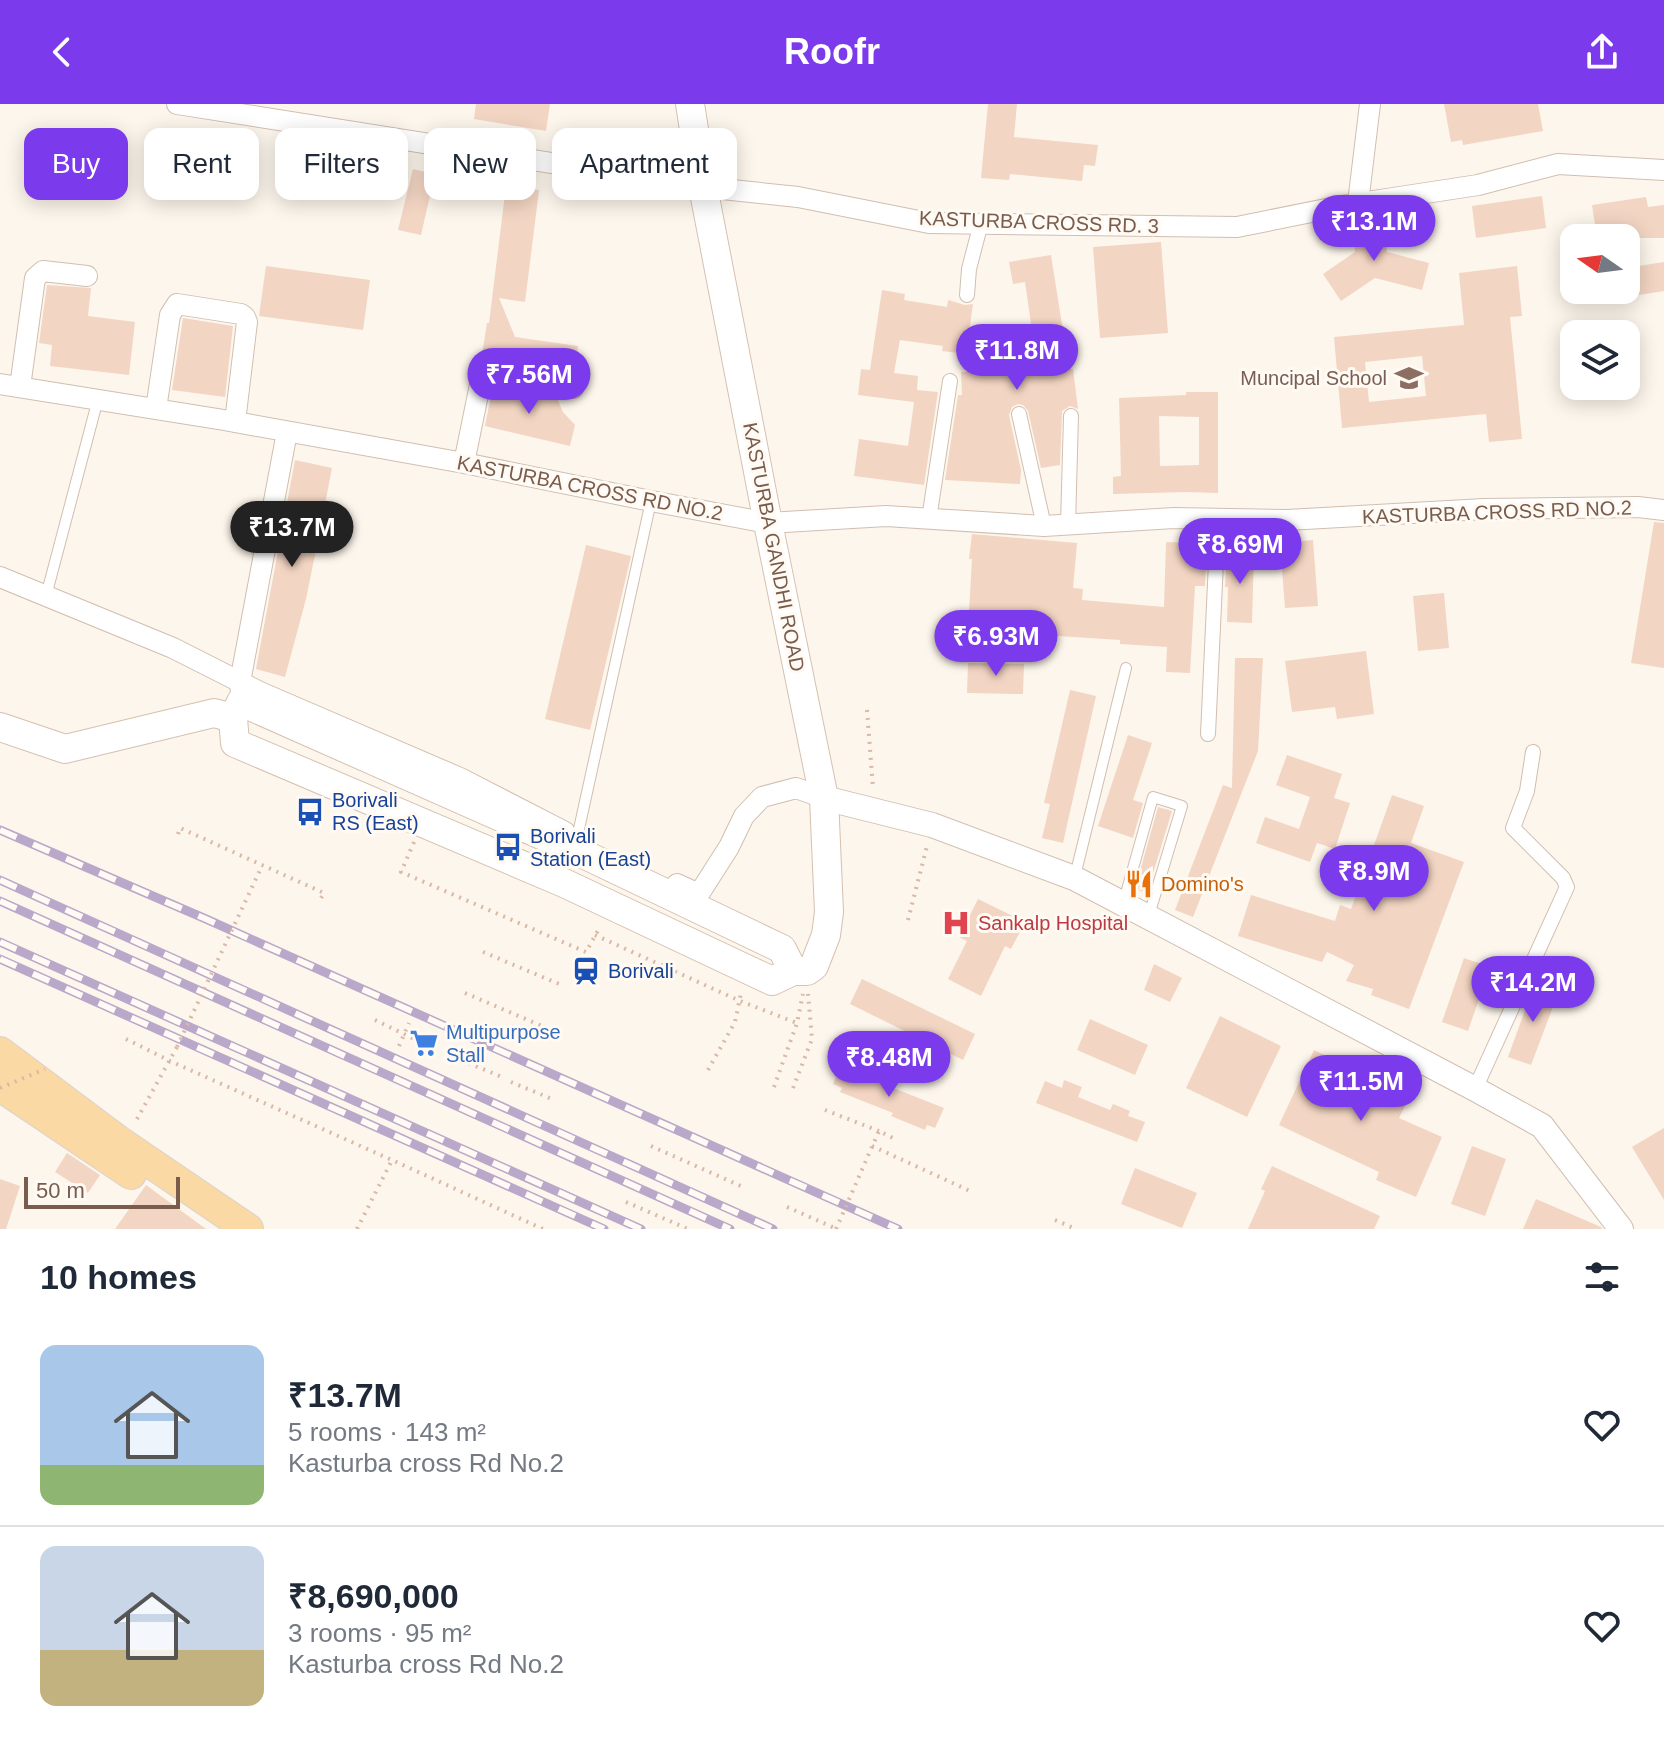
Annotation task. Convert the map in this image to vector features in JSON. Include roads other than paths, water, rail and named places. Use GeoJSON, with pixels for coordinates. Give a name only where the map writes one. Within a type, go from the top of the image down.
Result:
{"type":"FeatureCollection","features":[{"type":"Feature","properties":{"kind":"main road","name":"KASTURBA GANDHI ROAD"},"geometry":{"type":"LineString","coordinates":[[690,104],[694,128]]}},
{"type":"Feature","properties":{"kind":"main road","name":"KASTURBA GANDHI ROAD"},"geometry":{"type":"LineString","coordinates":[[706,200],[824,798],[829,912],[821,952],[814,966],[800,971]]}},
{"type":"Feature","properties":{"kind":"main road"},"geometry":{"type":"LineString","coordinates":[[0,727],[65,749],[214,713],[238,701]]}},
{"type":"Feature","properties":{"kind":"main road"},"geometry":{"type":"LineString","coordinates":[[238,701],[575,850],[782,949],[800,971],[772,981],[611,905],[235,743],[238,701]]}},
{"type":"Feature","properties":{"kind":"main road"},"geometry":{"type":"LineString","coordinates":[[2,1059],[248,1229]]}},
{"type":"Feature","properties":{"kind":"main road"},"geometry":{"type":"LineString","coordinates":[[0,1087],[212,1229]]}},
{"type":"Feature","properties":{"kind":"street","name":"KASTURBA CROSS RD. 3"},"geometry":{"type":"LineString","coordinates":[[177,104],[552,163]]}},
{"type":"Feature","properties":{"kind":"street"},"geometry":{"type":"LineString","coordinates":[[1358,203],[1370,104]]}},
{"type":"Feature","properties":{"kind":"street","name":"KASTURBA CROSS RD. 3"},"geometry":{"type":"LineString","coordinates":[[737,191],[798,197],[929,223],[1237,227],[1358,203],[1478,185],[1558,164],[1664,170]]}},
{"type":"Feature","properties":{"kind":"street"},"geometry":{"type":"LineString","coordinates":[[967,295],[969,269],[981,223]]}},
{"type":"Feature","properties":{"kind":"street"},"geometry":{"type":"LineString","coordinates":[[10,385],[35,278],[43,271],[87,276]]}},
{"type":"Feature","properties":{"kind":"street"},"geometry":{"type":"LineString","coordinates":[[156,409],[170,315],[177,304],[241,314],[247,322],[235,422]]}},
{"type":"Feature","properties":{"kind":"street"},"geometry":{"type":"LineString","coordinates":[[464,463],[482,375],[486,370],[573,388]]}},
{"type":"Feature","properties":{"kind":"street"},"geometry":{"type":"LineString","coordinates":[[929,519],[950,381]]}},
{"type":"Feature","properties":{"kind":"street","name":"KASTURBA CROSS RD NO.2"},"geometry":{"type":"LineString","coordinates":[[10,385],[464,463],[768,523],[886,516],[1044,526],[1174,518],[1287,520],[1514,509],[1638,507],[1664,510]]}},
{"type":"Feature","properties":{"kind":"street"},"geometry":{"type":"LineString","coordinates":[[1019,414],[1044,526]]}},
{"type":"Feature","properties":{"kind":"street"},"geometry":{"type":"LineString","coordinates":[[1068,525],[1071,416]]}},
{"type":"Feature","properties":{"kind":"street"},"geometry":{"type":"LineString","coordinates":[[238,701],[287,432]]}},
{"type":"Feature","properties":{"kind":"street"},"geometry":{"type":"LineString","coordinates":[[1208,734],[1218,519]]}},
{"type":"Feature","properties":{"kind":"street"},"geometry":{"type":"LineString","coordinates":[[0,577],[173,648],[238,701],[298,709],[460,778],[577,838],[699,894],[729,847],[744,816],[762,797],[796,788],[932,825],[1074,878],[1542,1126],[1621,1229]]}},
{"type":"Feature","properties":{"kind":"street"},"geometry":{"type":"LineString","coordinates":[[1475,1089],[1567,887],[1563,878],[1513,828],[1527,791],[1533,752]]}},
{"type":"Feature","properties":{"kind":"lane"},"geometry":{"type":"LineString","coordinates":[[46,596],[98,399]]}},
{"type":"Feature","properties":{"kind":"lane"},"geometry":{"type":"LineString","coordinates":[[577,838],[651,501]]}},
{"type":"Feature","properties":{"kind":"lane"},"geometry":{"type":"LineString","coordinates":[[1074,878],[1126,668]]}},
{"type":"Feature","properties":{"kind":"lane"},"geometry":{"type":"LineString","coordinates":[[1123,904],[1153,797],[1182,806],[1148,917]]}},
{"type":"Feature","properties":{"kind":"railway"},"geometry":{"type":"LineString","coordinates":[[0,830],[898,1229]]}},
{"type":"Feature","properties":{"kind":"railway"},"geometry":{"type":"LineString","coordinates":[[0,880],[773,1229]]}},
{"type":"Feature","properties":{"kind":"railway"},"geometry":{"type":"LineString","coordinates":[[0,901],[730,1229]]}},
{"type":"Feature","properties":{"kind":"railway"},"geometry":{"type":"LineString","coordinates":[[0,942],[641,1229]]}},
{"type":"Feature","properties":{"kind":"railway"},"geometry":{"type":"LineString","coordinates":[[0,959],[604,1229]]}},
{"type":"Feature","properties":{"kind":"place","name":"Muncipal School"},"geometry":{"type":"Point","coordinates":[1409,378]}},
{"type":"Feature","properties":{"kind":"place","name":"Borivali RS (East)"},"geometry":{"type":"Point","coordinates":[310,812]}},
{"type":"Feature","properties":{"kind":"place","name":"Borivali Station (East)"},"geometry":{"type":"Point","coordinates":[508,847]}},
{"type":"Feature","properties":{"kind":"place","name":"Domino's"},"geometry":{"type":"Point","coordinates":[1139,884]}},
{"type":"Feature","properties":{"kind":"place","name":"Sankalp Hospital"},"geometry":{"type":"Point","coordinates":[956,923]}},
{"type":"Feature","properties":{"kind":"place","name":"Borivali"},"geometry":{"type":"Point","coordinates":[586,971]}},
{"type":"Feature","properties":{"kind":"place","name":"Multipurpose Stall"},"geometry":{"type":"Point","coordinates":[424,1043]}}]}
